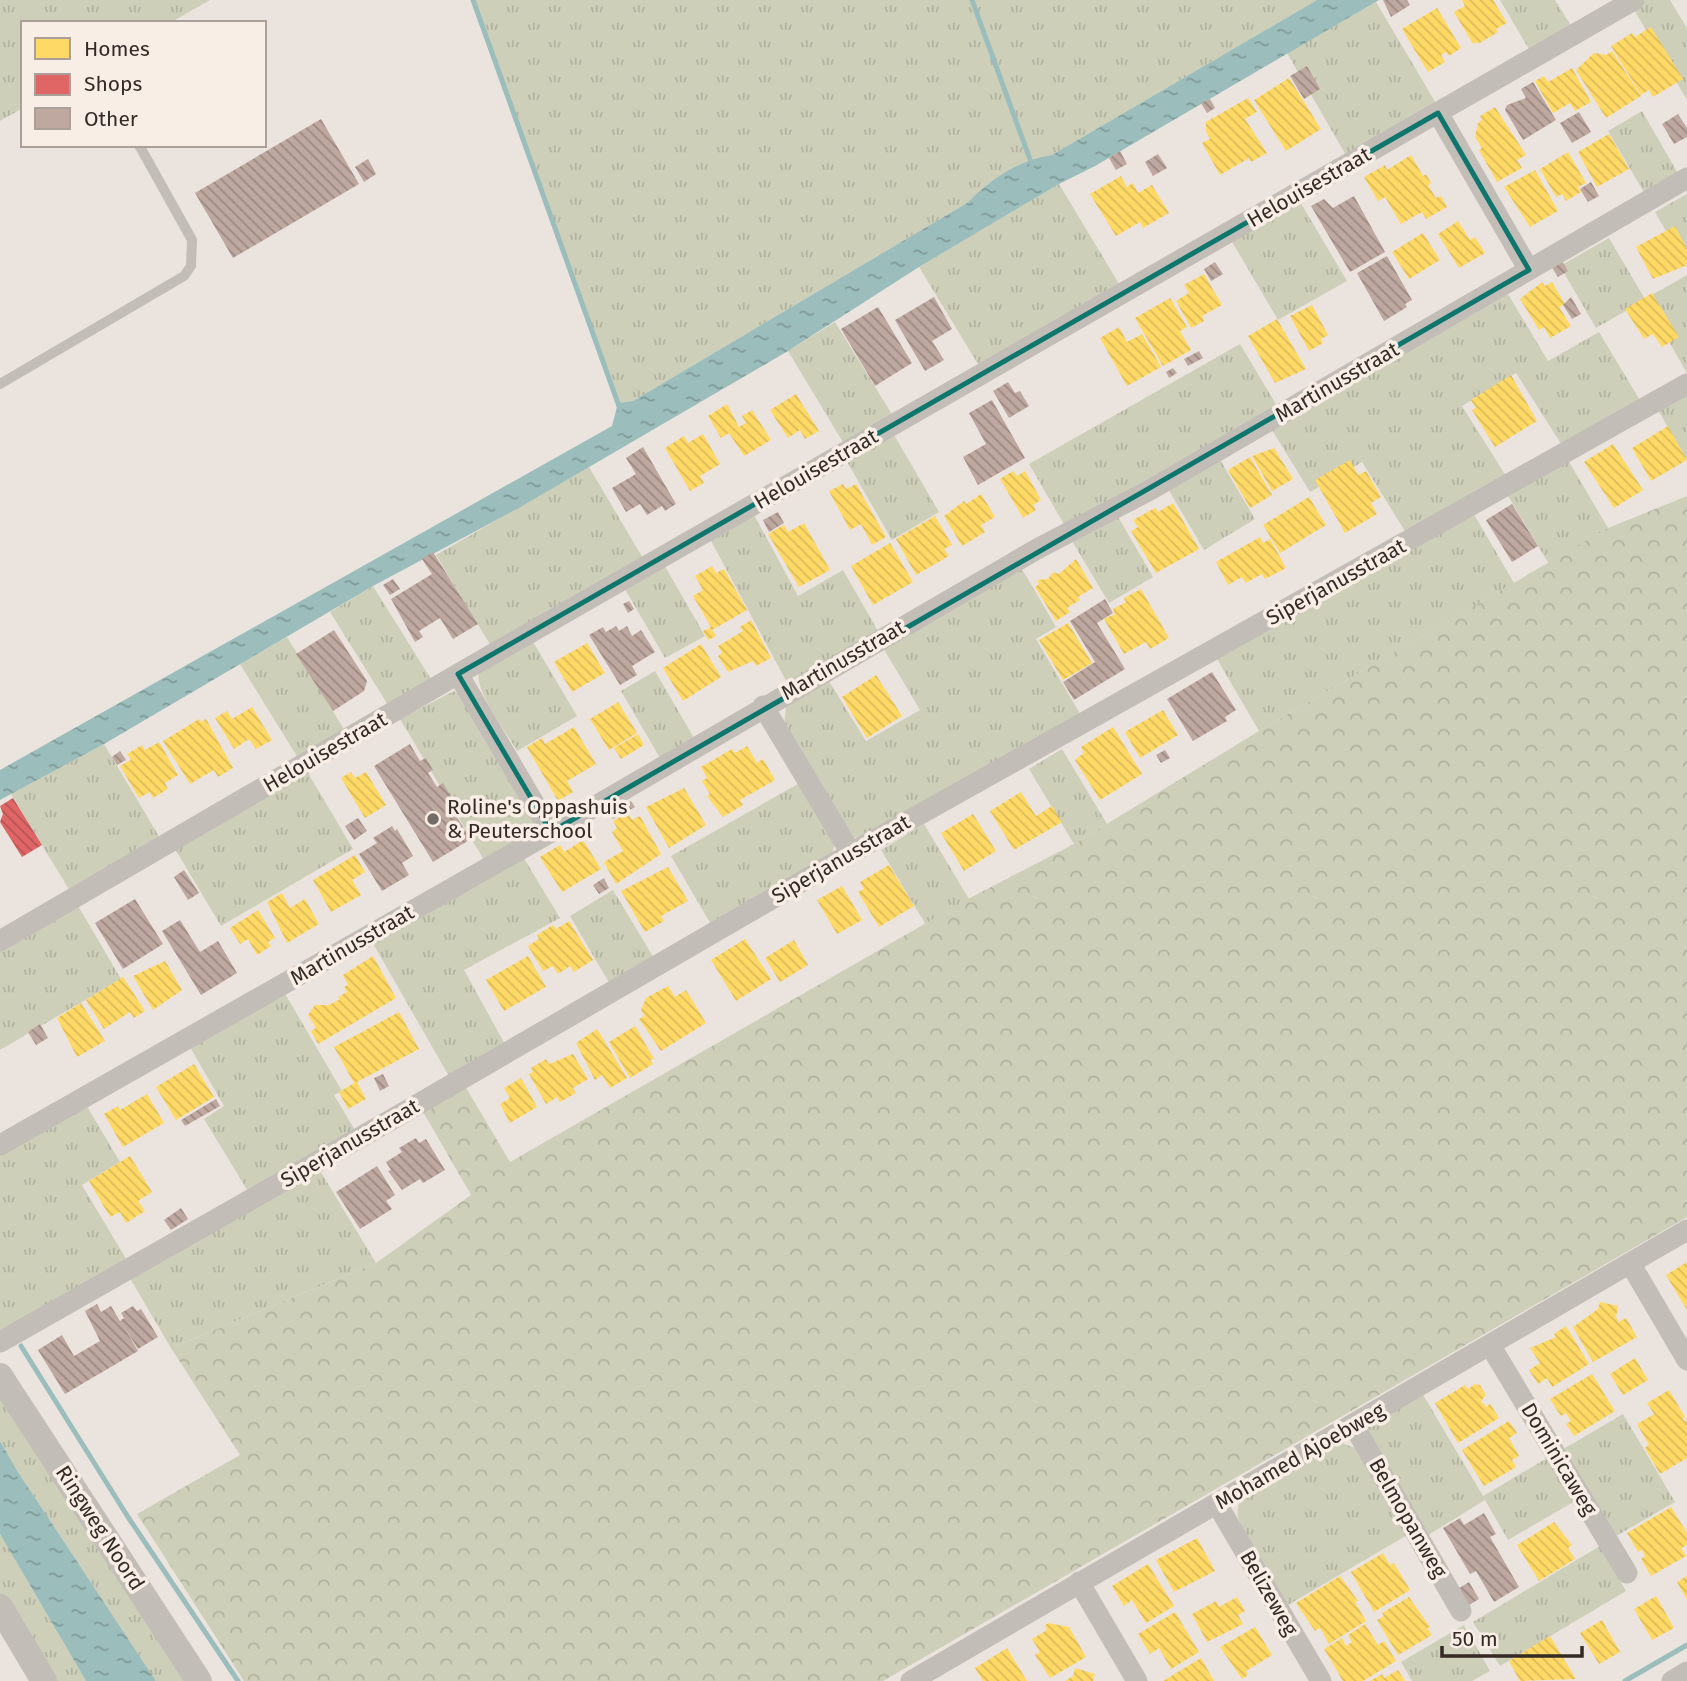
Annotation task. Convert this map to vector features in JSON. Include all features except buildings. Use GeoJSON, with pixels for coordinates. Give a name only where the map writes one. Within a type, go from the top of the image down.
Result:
{"type":"FeatureCollection","features":[{"type":"Feature","properties":{"kind":"street","name":"Helouisestraat"},"geometry":{"type":"LineString","coordinates":[[0,941],[458,674],[1634,0]]}},
{"type":"Feature","properties":{"kind":"street"},"geometry":{"type":"LineString","coordinates":[[1438,113],[1529,270]]}},
{"type":"Feature","properties":{"kind":"street","name":"Martinusstraat"},"geometry":{"type":"LineString","coordinates":[[0,1145],[551,832],[1037,549],[1150,490],[1687,178]]}},
{"type":"Feature","properties":{"kind":"street","name":"Siperjanusstraat"},"geometry":{"type":"LineString","coordinates":[[0,1342],[389,1121],[851,853],[1687,384]]}},
{"type":"Feature","properties":{"kind":"street"},"geometry":{"type":"LineString","coordinates":[[458,674],[551,832]]}},
{"type":"Feature","properties":{"kind":"street"},"geometry":{"type":"LineString","coordinates":[[764,706],[851,853]]}},
{"type":"Feature","properties":{"kind":"street","name":"Mohamed Ajoebweg"},"geometry":{"type":"LineString","coordinates":[[911,1681],[943,1673],[1079,1583],[1354,1426],[1687,1230]]}},
{"type":"Feature","properties":{"kind":"street"},"geometry":{"type":"LineString","coordinates":[[1630,1263],[1687,1360]]}},
{"type":"Feature","properties":{"kind":"street","name":"Dominicaweg"},"geometry":{"type":"LineString","coordinates":[[1490,1345],[1627,1573]]}},
{"type":"Feature","properties":{"kind":"street","name":"Ringweg Noord"},"geometry":{"type":"LineString","coordinates":[[0,1376],[199,1681]]}},
{"type":"Feature","properties":{"kind":"street","name":"Belmopanweg"},"geometry":{"type":"LineString","coordinates":[[1354,1426],[1461,1611]]}},
{"type":"Feature","properties":{"kind":"street","name":"Belizeweg"},"geometry":{"type":"LineString","coordinates":[[1217,1504],[1321,1681]]}},
{"type":"Feature","properties":{"kind":"street"},"geometry":{"type":"LineString","coordinates":[[1079,1583],[1137,1681]]}},
{"type":"Feature","properties":{"kind":"street"},"geometry":{"type":"LineString","coordinates":[[0,1607],[44,1681]]}},
{"type":"Feature","properties":{"kind":"street"},"geometry":{"type":"LineString","coordinates":[[1672,1681],[1687,1672]]}},
{"type":"Feature","properties":{"kind":"lane"},"geometry":{"type":"LineString","coordinates":[[0,384],[184,276],[191,266],[192,240],[140,147]]}},
{"type":"Feature","properties":{"kind":"highlighted area"},"geometry":{"type":"Polygon","coordinates":[[[1438,113],[1529,270],[551,832],[458,674],[1438,113]]]}},
{"type":"Feature","properties":{"kind":"green space"},"geometry":{"type":"Polygon","coordinates":[[[0,0],[210,0],[173,21],[21,21],[21,109],[0,121],[0,0]]]}},
{"type":"Feature","properties":{"kind":"green space"},"geometry":{"type":"Polygon","coordinates":[[[473,0],[1317,0],[1052,155],[1016,166],[986,186],[967,203],[633,401],[618,403],[473,0]]]}},
{"type":"Feature","properties":{"kind":"green space"},"geometry":{"type":"Polygon","coordinates":[[[1500,0],[1555,0],[1572,27],[1530,51],[1500,0]]]}},
{"type":"Feature","properties":{"kind":"green space"},"geometry":{"type":"Polygon","coordinates":[[[1646,0],[1670,0],[1687,28],[1687,100],[1633,8],[1646,0]]]}},
{"type":"Feature","properties":{"kind":"green space"},"geometry":{"type":"Polygon","coordinates":[[[1376,2],[1437,105],[1347,157],[1287,53],[1376,2]]]}},
{"type":"Feature","properties":{"kind":"green space"},"geometry":{"type":"Polygon","coordinates":[[[1642,111],[1683,182],[1649,201],[1608,131],[1642,111]]]}},
{"type":"Feature","properties":{"kind":"green space"},"geometry":{"type":"Polygon","coordinates":[[[1059,184],[1121,287],[981,369],[919,267],[1059,184]]]}},
{"type":"Feature","properties":{"kind":"green space"},"geometry":{"type":"Polygon","coordinates":[[[1687,194],[1687,268],[1655,212],[1687,194]]]}},
{"type":"Feature","properties":{"kind":"green space"},"geometry":{"type":"Polygon","coordinates":[[[1299,200],[1347,281],[1278,320],[1231,240],[1299,200]]]}},
{"type":"Feature","properties":{"kind":"green space"},"geometry":{"type":"Polygon","coordinates":[[[1609,238],[1645,299],[1687,275],[1687,373],[1645,300],[1596,328],[1560,266],[1609,238]]]}},
{"type":"Feature","properties":{"kind":"green space"},"geometry":{"type":"Polygon","coordinates":[[[1508,294],[1548,361],[1599,332],[1641,402],[1563,447],[1516,373],[1462,406],[1508,479],[1408,536],[1362,462],[1310,492],[1272,430],[1508,294]]]}},
{"type":"Feature","properties":{"kind":"green space"},"geometry":{"type":"Polygon","coordinates":[[[835,322],[893,416],[844,444],[788,351],[835,322]]]}},
{"type":"Feature","properties":{"kind":"green space"},"geometry":{"type":"Polygon","coordinates":[[[1240,344],[1280,411],[1065,526],[1029,464],[1240,344]]]}},
{"type":"Feature","properties":{"kind":"green space"},"geometry":{"type":"Polygon","coordinates":[[[1687,393],[1687,460],[1658,410],[1687,393]]]}},
{"type":"Feature","properties":{"kind":"green space"},"geometry":{"type":"Polygon","coordinates":[[[893,433],[939,512],[892,540],[846,460],[893,433]]]}},
{"type":"Feature","properties":{"kind":"green space"},"geometry":{"type":"Polygon","coordinates":[[[1565,455],[1608,528],[1549,564],[1505,491],[1565,455]]]}},
{"type":"Feature","properties":{"kind":"green space"},"geometry":{"type":"Polygon","coordinates":[[[1219,458],[1255,519],[1204,550],[1168,489],[1219,458]]]}},
{"type":"Feature","properties":{"kind":"green space"},"geometry":{"type":"Polygon","coordinates":[[[589,467],[644,560],[491,646],[436,555],[589,467]]]}},
{"type":"Feature","properties":{"kind":"green space"},"geometry":{"type":"Polygon","coordinates":[[[1687,496],[1687,1217],[883,1681],[244,1681],[137,1514],[240,1455],[171,1348],[376,1263],[471,1195],[422,1110],[465,1086],[510,1162],[968,899],[1074,844],[1259,731],[1608,528],[1687,496]]]}},
{"type":"Feature","properties":{"kind":"green space"},"geometry":{"type":"Polygon","coordinates":[[[1472,511],[1514,583],[1259,731],[1217,659],[1472,511]]]}},
{"type":"Feature","properties":{"kind":"green space"},"geometry":{"type":"Polygon","coordinates":[[[753,513],[798,596],[843,570],[881,636],[791,690],[710,539],[753,513]]]}},
{"type":"Feature","properties":{"kind":"green space"},"geometry":{"type":"Polygon","coordinates":[[[1117,515],[1153,577],[1109,603],[1072,541],[1117,515]]]}},
{"type":"Feature","properties":{"kind":"green space"},"geometry":{"type":"Polygon","coordinates":[[[662,561],[705,636],[665,658],[622,584],[662,561]]]}},
{"type":"Feature","properties":{"kind":"green space"},"geometry":{"type":"Polygon","coordinates":[[[1019,564],[1056,627],[1036,639],[1082,717],[862,838],[851,837],[784,726],[786,707],[827,678],[866,741],[920,710],[882,646],[1019,564]]]}},
{"type":"Feature","properties":{"kind":"green space"},"geometry":{"type":"Polygon","coordinates":[[[373,586],[431,679],[388,705],[330,612],[373,586]]]}},
{"type":"Feature","properties":{"kind":"green space"},"geometry":{"type":"Polygon","coordinates":[[[287,637],[345,731],[298,758],[240,664],[287,637]]]}},
{"type":"Feature","properties":{"kind":"green space"},"geometry":{"type":"Polygon","coordinates":[[[532,640],[577,716],[517,751],[481,689],[479,671],[532,640]]]}},
{"type":"Feature","properties":{"kind":"green space"},"geometry":{"type":"Polygon","coordinates":[[[655,671],[694,738],[660,758],[621,691],[655,671]]]}},
{"type":"Feature","properties":{"kind":"green space"},"geometry":{"type":"Polygon","coordinates":[[[454,691],[463,698],[536,822],[535,832],[484,860],[400,719],[454,691]]]}},
{"type":"Feature","properties":{"kind":"green space"},"geometry":{"type":"Polygon","coordinates":[[[104,744],[160,838],[70,891],[11,794],[104,744]]]}},
{"type":"Feature","properties":{"kind":"green space"},"geometry":{"type":"Polygon","coordinates":[[[1062,749],[1107,824],[1074,844],[1029,769],[1062,749]]]}},
{"type":"Feature","properties":{"kind":"green space"},"geometry":{"type":"Polygon","coordinates":[[[307,771],[353,849],[221,926],[175,849],[307,771]]]}},
{"type":"Feature","properties":{"kind":"green space"},"geometry":{"type":"Polygon","coordinates":[[[803,781],[835,845],[831,855],[712,926],[671,856],[803,781]]]}},
{"type":"Feature","properties":{"kind":"green space"},"geometry":{"type":"Polygon","coordinates":[[[924,824],[969,899],[926,925],[881,850],[924,824]]]}},
{"type":"Feature","properties":{"kind":"green space"},"geometry":{"type":"Polygon","coordinates":[[[522,855],[560,918],[464,970],[506,1046],[450,1078],[371,940],[522,855]]]}},
{"type":"Feature","properties":{"kind":"green space"},"geometry":{"type":"Polygon","coordinates":[[[613,890],[655,960],[611,986],[570,916],[613,890]]]}},
{"type":"Feature","properties":{"kind":"green space"},"geometry":{"type":"Polygon","coordinates":[[[77,904],[121,979],[0,1050],[0,949],[77,904]]]}},
{"type":"Feature","properties":{"kind":"green space"},"geometry":{"type":"Polygon","coordinates":[[[284,992],[342,1091],[334,1095],[356,1132],[249,1193],[204,1119],[224,1106],[190,1047],[284,992]]]}},
{"type":"Feature","properties":{"kind":"green space"},"geometry":{"type":"Polygon","coordinates":[[[85,1103],[120,1162],[82,1185],[128,1262],[0,1334],[0,1151],[85,1103]]]}},
{"type":"Feature","properties":{"kind":"green space"},"geometry":{"type":"Polygon","coordinates":[[[319,1169],[376,1263],[171,1348],[128,1275],[319,1169]]]}},
{"type":"Feature","properties":{"kind":"green space"},"geometry":{"type":"Polygon","coordinates":[[[1422,1393],[1483,1496],[1549,1457],[1575,1501],[1508,1540],[1485,1500],[1425,1537],[1365,1437],[1367,1426],[1422,1393]]]}},
{"type":"Feature","properties":{"kind":"green space"},"geometry":{"type":"Polygon","coordinates":[[[0,1395],[186,1681],[156,1681],[18,1472],[0,1441],[0,1395]]]}},
{"type":"Feature","properties":{"kind":"green space"},"geometry":{"type":"Polygon","coordinates":[[[1623,1414],[1675,1502],[1611,1539],[1560,1451],[1623,1414]]]}},
{"type":"Feature","properties":{"kind":"green space"},"geometry":{"type":"Polygon","coordinates":[[[1342,1443],[1360,1450],[1409,1534],[1288,1605],[1240,1523],[1240,1500],[1342,1443]]]}},
{"type":"Feature","properties":{"kind":"green space"},"geometry":{"type":"Polygon","coordinates":[[[0,1534],[86,1681],[51,1681],[0,1596],[0,1534]]]}},
{"type":"Feature","properties":{"kind":"green space"},"geometry":{"type":"Polygon","coordinates":[[[1600,1546],[1626,1591],[1500,1666],[1473,1622],[1600,1546]]]}},
{"type":"Feature","properties":{"kind":"green space"},"geometry":{"type":"Polygon","coordinates":[[[1464,1625],[1490,1671],[1472,1681],[1412,1681],[1401,1662],[1464,1625]]]}},
{"type":"Feature","properties":{"kind":"water"},"geometry":{"type":"Polygon","coordinates":[[[1317,0],[1379,0],[1095,166],[1059,184],[919,267],[788,351],[517,509],[373,586],[104,744],[0,800],[0,770],[612,426],[618,403],[633,401],[967,203],[986,186],[1016,166],[1052,155],[1317,0]]]}},
{"type":"Feature","properties":{"kind":"water"},"geometry":{"type":"Polygon","coordinates":[[[0,1441],[156,1681],[86,1681],[0,1534],[0,1441]]]}},
{"type":"Feature","properties":{"kind":"waterway"},"geometry":{"type":"LineString","coordinates":[[473,0],[620,409]]}},
{"type":"Feature","properties":{"kind":"waterway"},"geometry":{"type":"LineString","coordinates":[[972,0],[1032,165]]}},
{"type":"Feature","properties":{"kind":"waterway"},"geometry":{"type":"LineString","coordinates":[[21,1346],[128,1517],[238,1681]]}},
{"type":"Feature","properties":{"kind":"waterway"},"geometry":{"type":"LineString","coordinates":[[1625,1681],[1687,1645]]}},
{"type":"Feature","properties":{"kind":"place","name":"Roline's Oppashuis & Peuterschool"},"geometry":{"type":"Point","coordinates":[433,819]}}]}
